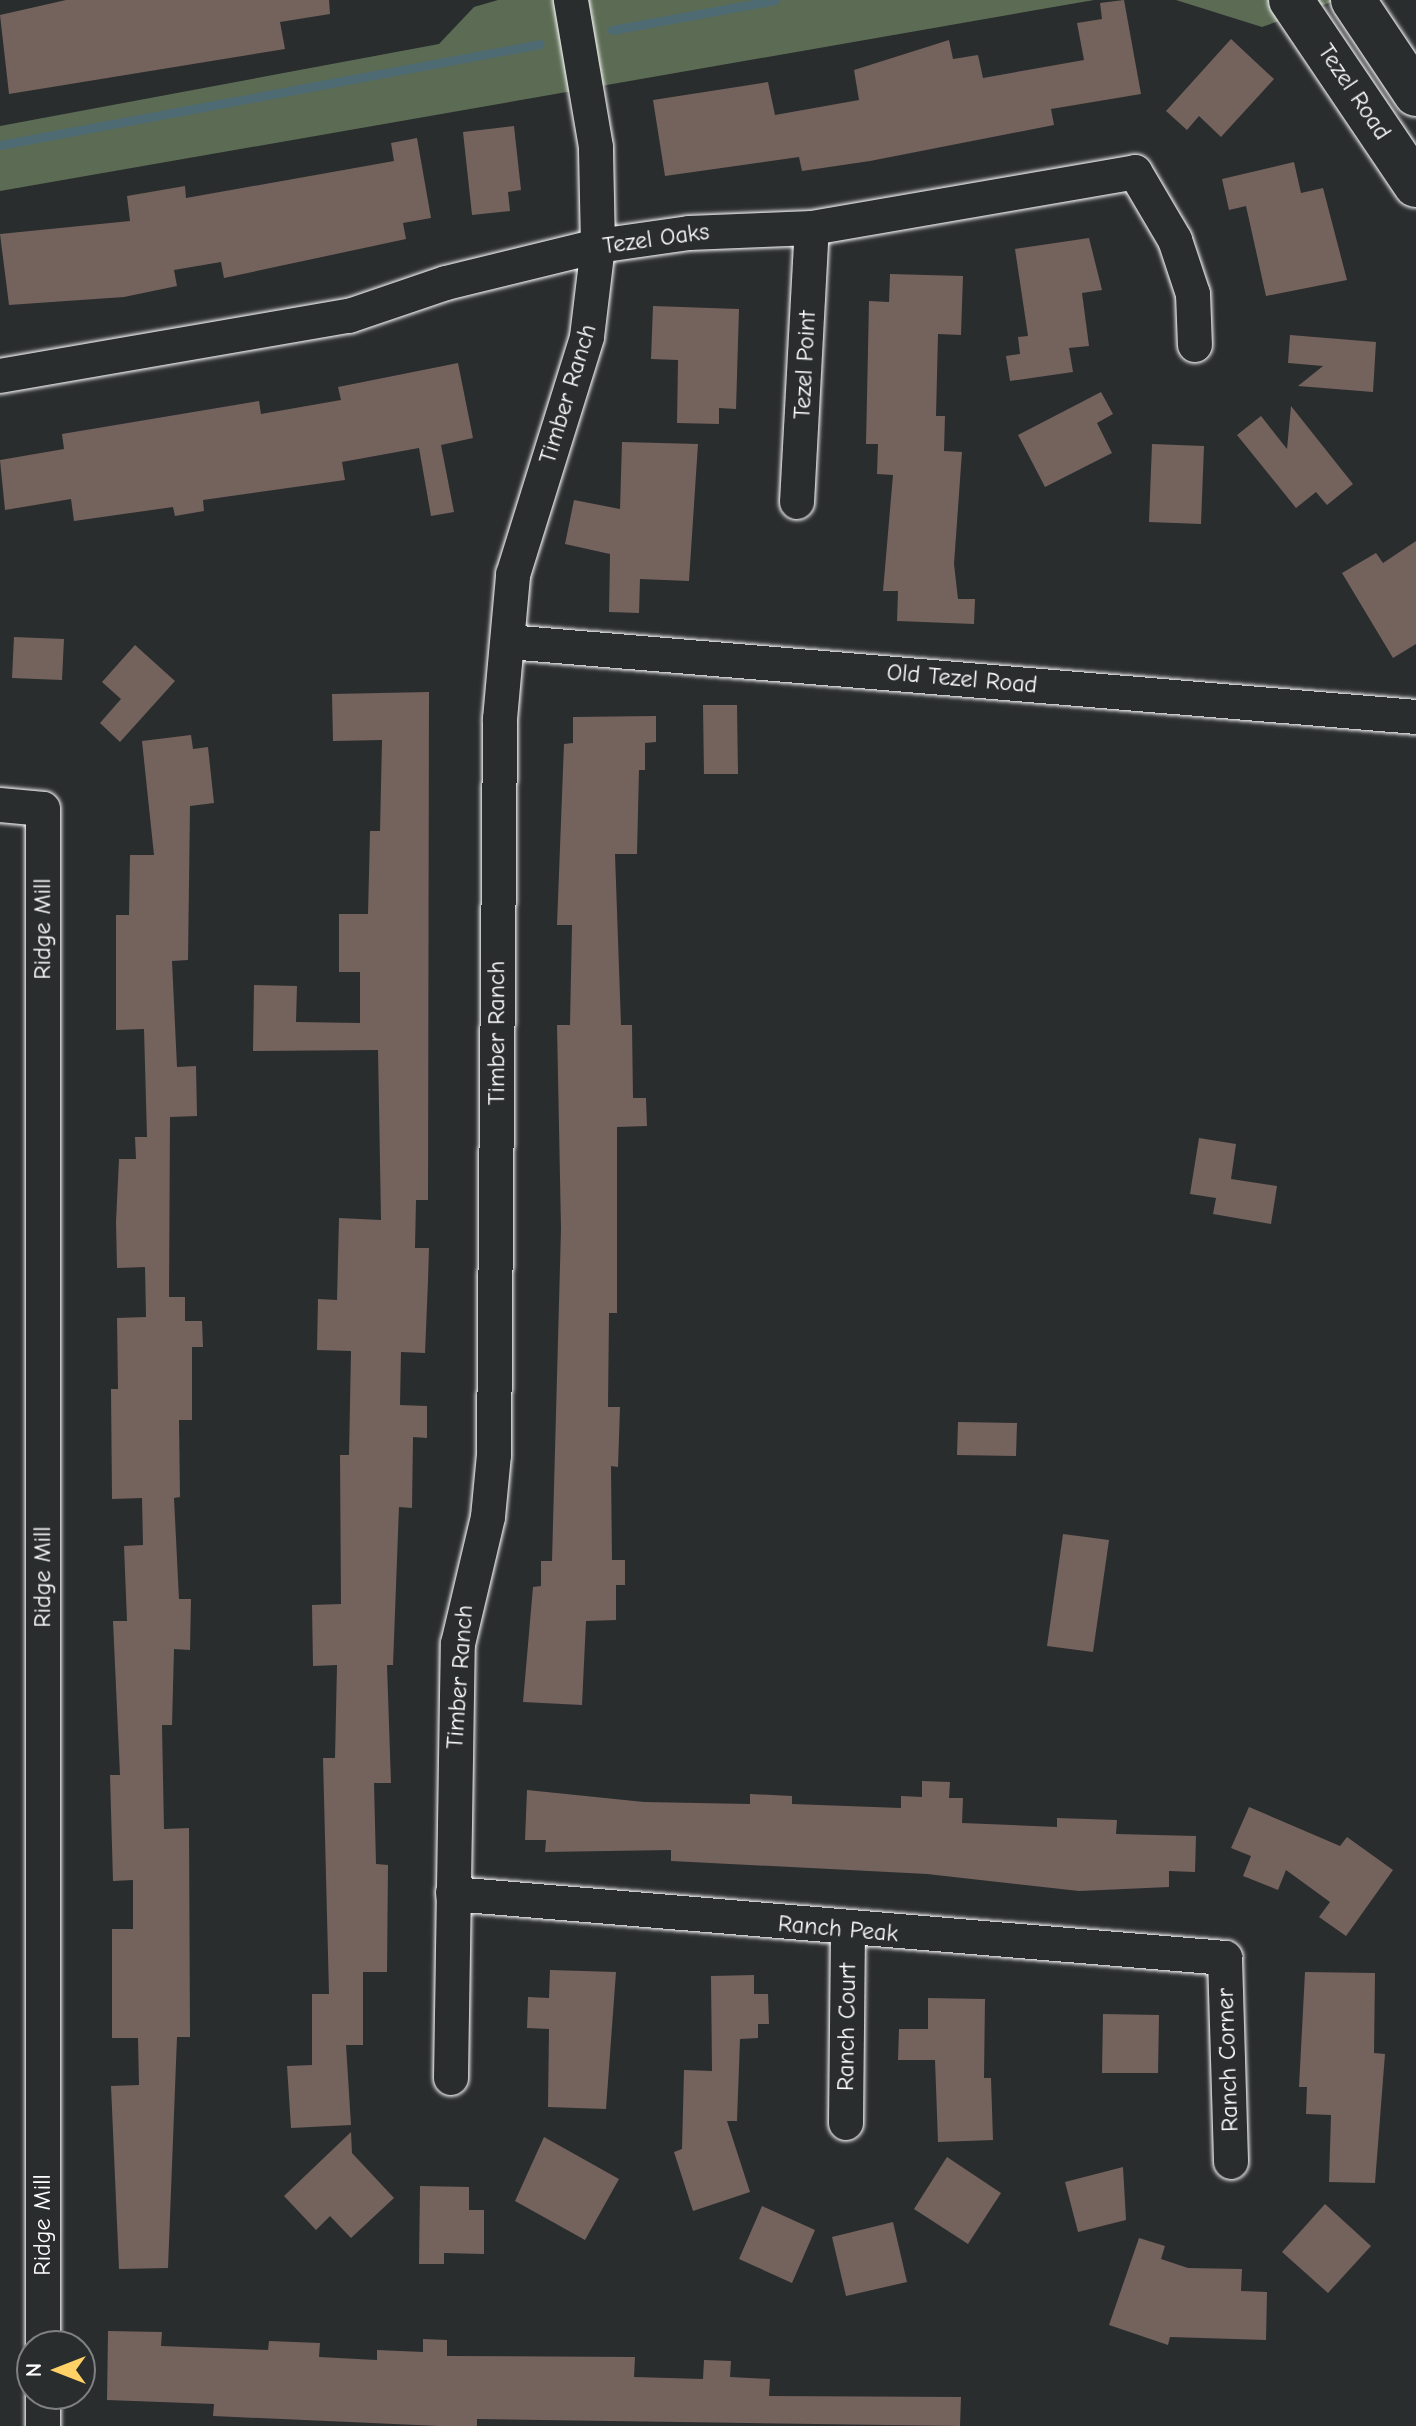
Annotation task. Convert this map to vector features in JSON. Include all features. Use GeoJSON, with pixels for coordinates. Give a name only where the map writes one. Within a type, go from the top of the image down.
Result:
{"type":"FeatureCollection","features":[{"type":"Feature","properties":{"kind":"main road","name":"Tezel Road"},"geometry":{"type":"LineString","coordinates":[[1291,0],[1416,185]]}},
{"type":"Feature","properties":{"kind":"main road","name":"Tezel Road"},"geometry":{"type":"LineString","coordinates":[[1353,0],[1416,94]]}},
{"type":"Feature","properties":{"kind":"street","name":"Timber Ranch"},"geometry":{"type":"LineString","coordinates":[[451,2078],[458,1644],[488,1517],[494,1455],[500,719],[513,575],[583,352],[598,246],[596,147],[571,0]]}},
{"type":"Feature","properties":{"kind":"street","name":"Tezel Oaks"},"geometry":{"type":"LineString","coordinates":[[0,376],[349,316],[598,246],[705,231],[812,228],[1135,172],[1175,240],[1193,294],[1195,345]]}},
{"type":"Feature","properties":{"kind":"street","name":"Tezel Point"},"geometry":{"type":"LineString","coordinates":[[797,502],[812,228]]}},
{"type":"Feature","properties":{"kind":"street","name":"Old Tezel Road"},"geometry":{"type":"LineString","coordinates":[[508,642],[1416,717]]}},
{"type":"Feature","properties":{"kind":"street","name":"Ridge Mill"},"geometry":{"type":"LineString","coordinates":[[0,805],[43,809],[43,2330]]}},
{"type":"Feature","properties":{"kind":"street","name":"Ranch Peak"},"geometry":{"type":"LineString","coordinates":[[453,1894],[848,1931],[1225,1958]]}},
{"type":"Feature","properties":{"kind":"street","name":"Ranch Court"},"geometry":{"type":"LineString","coordinates":[[846,2123],[848,1931]]}},
{"type":"Feature","properties":{"kind":"street","name":"Ranch Corner"},"geometry":{"type":"LineString","coordinates":[[1225,1958],[1231,2162]]}},
{"type":"Feature","properties":{"kind":"green space"},"geometry":{"type":"Polygon","coordinates":[[[498,0],[1094,0],[0,191],[0,126],[439,44],[474,7],[498,0]]]}},
{"type":"Feature","properties":{"kind":"green space"},"geometry":{"type":"Polygon","coordinates":[[[1176,0],[1337,0],[1262,27],[1176,0]]]}},
{"type":"Feature","properties":{"kind":"building"},"geometry":{"type":"Polygon","coordinates":[[[66,0],[329,0],[330,14],[280,22],[285,49],[9,94],[0,15],[66,0]]]}},
{"type":"Feature","properties":{"kind":"building"},"geometry":{"type":"Polygon","coordinates":[[[1124,0],[1141,94],[1051,109],[1054,125],[870,161],[802,171],[799,157],[665,176],[653,100],[768,82],[775,115],[859,100],[854,70],[949,40],[953,59],[978,55],[983,78],[1084,60],[1077,23],[1102,19],[1100,3],[1124,0]]]}},
{"type":"Feature","properties":{"kind":"building"},"geometry":{"type":"Polygon","coordinates":[[[1231,39],[1274,79],[1221,137],[1199,116],[1187,130],[1166,111],[1231,39]]]}},
{"type":"Feature","properties":{"kind":"building"},"geometry":{"type":"Polygon","coordinates":[[[514,126],[521,190],[508,192],[510,211],[472,215],[463,132],[514,126]]]}},
{"type":"Feature","properties":{"kind":"building"},"geometry":{"type":"Polygon","coordinates":[[[417,138],[431,218],[403,223],[406,239],[224,278],[221,262],[174,270],[177,286],[124,297],[9,305],[0,234],[130,221],[127,196],[185,186],[186,198],[394,161],[391,143],[417,138]]]}},
{"type":"Feature","properties":{"kind":"building"},"geometry":{"type":"Polygon","coordinates":[[[1294,162],[1301,193],[1323,188],[1347,280],[1266,296],[1246,206],[1229,210],[1222,179],[1294,162]]]}},
{"type":"Feature","properties":{"kind":"building"},"geometry":{"type":"Polygon","coordinates":[[[1089,238],[1102,290],[1082,293],[1089,346],[1069,348],[1073,372],[1010,381],[1006,356],[1020,354],[1018,337],[1028,336],[1015,249],[1089,238]]]}},
{"type":"Feature","properties":{"kind":"building"},"geometry":{"type":"Polygon","coordinates":[[[890,274],[963,276],[961,335],[938,334],[936,416],[945,416],[944,451],[962,452],[954,564],[958,599],[975,599],[974,624],[897,621],[898,591],[883,591],[893,475],[877,474],[878,444],[866,444],[869,301],[889,302],[890,274]]]}},
{"type":"Feature","properties":{"kind":"building"},"geometry":{"type":"Polygon","coordinates":[[[653,306],[739,309],[736,409],[719,408],[719,424],[677,423],[678,360],[651,359],[653,306]]]}},
{"type":"Feature","properties":{"kind":"building"},"geometry":{"type":"Polygon","coordinates":[[[1290,335],[1376,342],[1373,392],[1298,386],[1323,366],[1288,363],[1290,335]]]}},
{"type":"Feature","properties":{"kind":"building"},"geometry":{"type":"Polygon","coordinates":[[[458,363],[473,438],[441,445],[454,512],[431,516],[419,448],[342,462],[345,480],[203,500],[204,511],[175,516],[173,507],[74,521],[71,499],[5,510],[0,460],[64,449],[62,434],[259,401],[261,414],[341,400],[338,387],[458,363]]]}},
{"type":"Feature","properties":{"kind":"building"},"geometry":{"type":"Polygon","coordinates":[[[1101,392],[1113,414],[1097,423],[1112,453],[1045,487],[1018,435],[1101,392]]]}},
{"type":"Feature","properties":{"kind":"building"},"geometry":{"type":"Polygon","coordinates":[[[1291,406],[1353,484],[1327,505],[1316,492],[1296,508],[1237,435],[1261,416],[1287,449],[1291,406]]]}},
{"type":"Feature","properties":{"kind":"building"},"geometry":{"type":"Polygon","coordinates":[[[622,442],[698,444],[689,581],[640,579],[639,613],[609,612],[610,554],[565,544],[574,500],[620,509],[622,442]]]}},
{"type":"Feature","properties":{"kind":"building"},"geometry":{"type":"Polygon","coordinates":[[[1152,444],[1204,446],[1201,524],[1149,522],[1152,444]]]}},
{"type":"Feature","properties":{"kind":"building"},"geometry":{"type":"Polygon","coordinates":[[[1416,541],[1416,644],[1393,658],[1342,573],[1376,553],[1383,563],[1416,541]]]}},
{"type":"Feature","properties":{"kind":"building"},"geometry":{"type":"Polygon","coordinates":[[[14,637],[64,639],[62,680],[12,678],[14,637]]]}},
{"type":"Feature","properties":{"kind":"building"},"geometry":{"type":"Polygon","coordinates":[[[135,645],[175,681],[120,742],[100,723],[121,699],[102,682],[135,645]]]}},
{"type":"Feature","properties":{"kind":"building"},"geometry":{"type":"Polygon","coordinates":[[[429,692],[428,1200],[416,1200],[415,1248],[429,1248],[428,1281],[425,1353],[401,1352],[400,1405],[427,1406],[427,1438],[413,1437],[412,1508],[399,1507],[393,1665],[387,1665],[391,1783],[374,1783],[376,1864],[388,1865],[387,1972],[363,1972],[363,2045],[346,2045],[351,2125],[291,2128],[287,2066],[312,2065],[312,1994],[329,1994],[323,1758],[335,1758],[337,1665],[313,1666],[312,1605],[341,1604],[340,1455],[349,1455],[351,1351],[317,1350],[318,1299],[337,1300],[339,1218],[381,1220],[378,1050],[253,1051],[254,985],[297,986],[296,1022],[360,1023],[360,972],[339,972],[339,914],[368,914],[370,831],[380,831],[382,740],[333,741],[332,694],[429,692]]]}},
{"type":"Feature","properties":{"kind":"building"},"geometry":{"type":"Polygon","coordinates":[[[703,705],[737,705],[738,774],[704,774],[703,705]]]}},
{"type":"Feature","properties":{"kind":"building"},"geometry":{"type":"Polygon","coordinates":[[[656,716],[656,742],[645,743],[645,770],[639,770],[637,854],[615,854],[621,1025],[632,1025],[633,1098],[646,1098],[647,1126],[617,1127],[617,1313],[609,1313],[608,1407],[620,1407],[618,1467],[611,1466],[612,1560],[625,1560],[625,1585],[616,1585],[616,1620],[586,1621],[582,1705],[523,1702],[533,1587],[541,1586],[541,1561],[552,1561],[561,1229],[557,1025],[570,1025],[572,925],[557,925],[564,744],[573,743],[573,717],[656,716]]]}},
{"type":"Feature","properties":{"kind":"building"},"geometry":{"type":"Polygon","coordinates":[[[191,735],[193,749],[208,747],[214,803],[190,806],[188,960],[172,961],[177,1067],[196,1066],[197,1116],[170,1117],[169,1297],[185,1297],[185,1321],[202,1321],[203,1347],[192,1347],[192,1420],[179,1420],[180,1497],[174,1498],[179,1599],[191,1599],[190,1650],[174,1649],[172,1725],[162,1725],[164,1829],[189,1828],[190,2037],[177,2037],[168,2268],[119,2269],[111,2086],[139,2085],[138,2038],[112,2038],[112,1929],[133,1929],[133,1880],[113,1881],[110,1775],[120,1775],[113,1621],[127,1621],[124,1546],[143,1545],[142,1498],[112,1499],[111,1389],[118,1389],[117,1318],[146,1317],[145,1267],[117,1268],[119,1159],[136,1159],[135,1137],[147,1137],[144,1029],[116,1030],[116,915],[129,915],[130,855],[154,855],[142,741],[191,735]]]}},
{"type":"Feature","properties":{"kind":"building"},"geometry":{"type":"Polygon","coordinates":[[[1199,1138],[1236,1144],[1231,1179],[1277,1186],[1271,1224],[1213,1214],[1216,1198],[1190,1194],[1199,1138]]]}},
{"type":"Feature","properties":{"kind":"building"},"geometry":{"type":"Polygon","coordinates":[[[958,1422],[1017,1423],[1016,1456],[957,1455],[958,1422]]]}},
{"type":"Feature","properties":{"kind":"building"},"geometry":{"type":"Polygon","coordinates":[[[1063,1534],[1109,1540],[1093,1652],[1047,1646],[1063,1534]]]}},
{"type":"Feature","properties":{"kind":"building"},"geometry":{"type":"Polygon","coordinates":[[[922,1781],[950,1782],[949,1798],[963,1798],[962,1823],[1057,1827],[1057,1818],[1117,1820],[1116,1834],[1196,1836],[1195,1872],[1169,1871],[1169,1887],[1079,1891],[927,1874],[671,1861],[671,1850],[545,1852],[546,1840],[525,1840],[527,1790],[644,1802],[750,1804],[750,1794],[792,1796],[792,1804],[901,1808],[901,1796],[922,1797],[922,1781]]]}},
{"type":"Feature","properties":{"kind":"building"},"geometry":{"type":"Polygon","coordinates":[[[1249,1807],[1340,1846],[1347,1837],[1393,1870],[1346,1936],[1319,1917],[1330,1902],[1286,1870],[1278,1890],[1243,1876],[1251,1856],[1231,1848],[1249,1807]]]}},
{"type":"Feature","properties":{"kind":"building"},"geometry":{"type":"Polygon","coordinates":[[[550,1970],[616,1972],[606,2109],[548,2107],[549,2029],[527,2028],[528,1997],[549,1998],[550,1970]]]}},
{"type":"Feature","properties":{"kind":"building"},"geometry":{"type":"Polygon","coordinates":[[[1305,1972],[1375,1973],[1374,2053],[1385,2054],[1375,2183],[1329,2182],[1331,2115],[1306,2114],[1307,2087],[1299,2087],[1305,1972]]]}},
{"type":"Feature","properties":{"kind":"building"},"geometry":{"type":"Polygon","coordinates":[[[754,1975],[754,1994],[768,1994],[769,2024],[758,2024],[758,2038],[740,2039],[737,2121],[727,2121],[750,2192],[693,2211],[674,2152],[682,2149],[684,2070],[712,2071],[711,1976],[754,1975]]]}},
{"type":"Feature","properties":{"kind":"building"},"geometry":{"type":"Polygon","coordinates":[[[928,1998],[985,1999],[984,2078],[991,2078],[993,2140],[938,2142],[935,2060],[898,2060],[899,2029],[928,2029],[928,1998]]]}},
{"type":"Feature","properties":{"kind":"building"},"geometry":{"type":"Polygon","coordinates":[[[1103,2014],[1159,2015],[1158,2073],[1102,2073],[1103,2014]]]}},
{"type":"Feature","properties":{"kind":"building"},"geometry":{"type":"Polygon","coordinates":[[[351,2132],[352,2153],[394,2198],[351,2238],[330,2216],[316,2230],[284,2196],[351,2132]]]}},
{"type":"Feature","properties":{"kind":"building"},"geometry":{"type":"Polygon","coordinates":[[[544,2137],[619,2179],[585,2240],[515,2201],[544,2137]]]}},
{"type":"Feature","properties":{"kind":"building"},"geometry":{"type":"Polygon","coordinates":[[[947,2157],[1001,2193],[968,2244],[914,2209],[947,2157]]]}},
{"type":"Feature","properties":{"kind":"building"},"geometry":{"type":"Polygon","coordinates":[[[1123,2167],[1126,2220],[1078,2232],[1065,2182],[1123,2167]]]}},
{"type":"Feature","properties":{"kind":"building"},"geometry":{"type":"Polygon","coordinates":[[[420,2186],[469,2187],[469,2210],[484,2210],[484,2254],[444,2253],[444,2264],[419,2264],[420,2186]]]}},
{"type":"Feature","properties":{"kind":"building"},"geometry":{"type":"Polygon","coordinates":[[[1325,2204],[1371,2246],[1328,2293],[1282,2252],[1325,2204]]]}},
{"type":"Feature","properties":{"kind":"building"},"geometry":{"type":"Polygon","coordinates":[[[762,2206],[815,2230],[792,2283],[739,2259],[762,2206]]]}},
{"type":"Feature","properties":{"kind":"building"},"geometry":{"type":"Polygon","coordinates":[[[893,2222],[907,2282],[846,2296],[832,2237],[893,2222]]]}},
{"type":"Feature","properties":{"kind":"building"},"geometry":{"type":"Polygon","coordinates":[[[1139,2238],[1165,2246],[1161,2259],[1188,2268],[1242,2269],[1241,2291],[1267,2292],[1266,2340],[1170,2337],[1168,2345],[1109,2325],[1139,2238]]]}},
{"type":"Feature","properties":{"kind":"building"},"geometry":{"type":"Polygon","coordinates":[[[108,2331],[162,2332],[161,2346],[268,2350],[269,2341],[320,2343],[319,2357],[377,2360],[377,2350],[423,2352],[423,2339],[447,2340],[447,2356],[635,2357],[634,2377],[703,2379],[704,2360],[731,2361],[730,2377],[770,2379],[769,2396],[961,2397],[960,2426],[477,2419],[477,2426],[439,2426],[213,2416],[214,2404],[107,2400],[108,2331]]]}},
{"type":"Feature","properties":{"kind":"waterway"},"geometry":{"type":"LineString","coordinates":[[612,30],[775,0]]}},
{"type":"Feature","properties":{"kind":"waterway"},"geometry":{"type":"LineString","coordinates":[[0,145],[540,44]]}}]}
